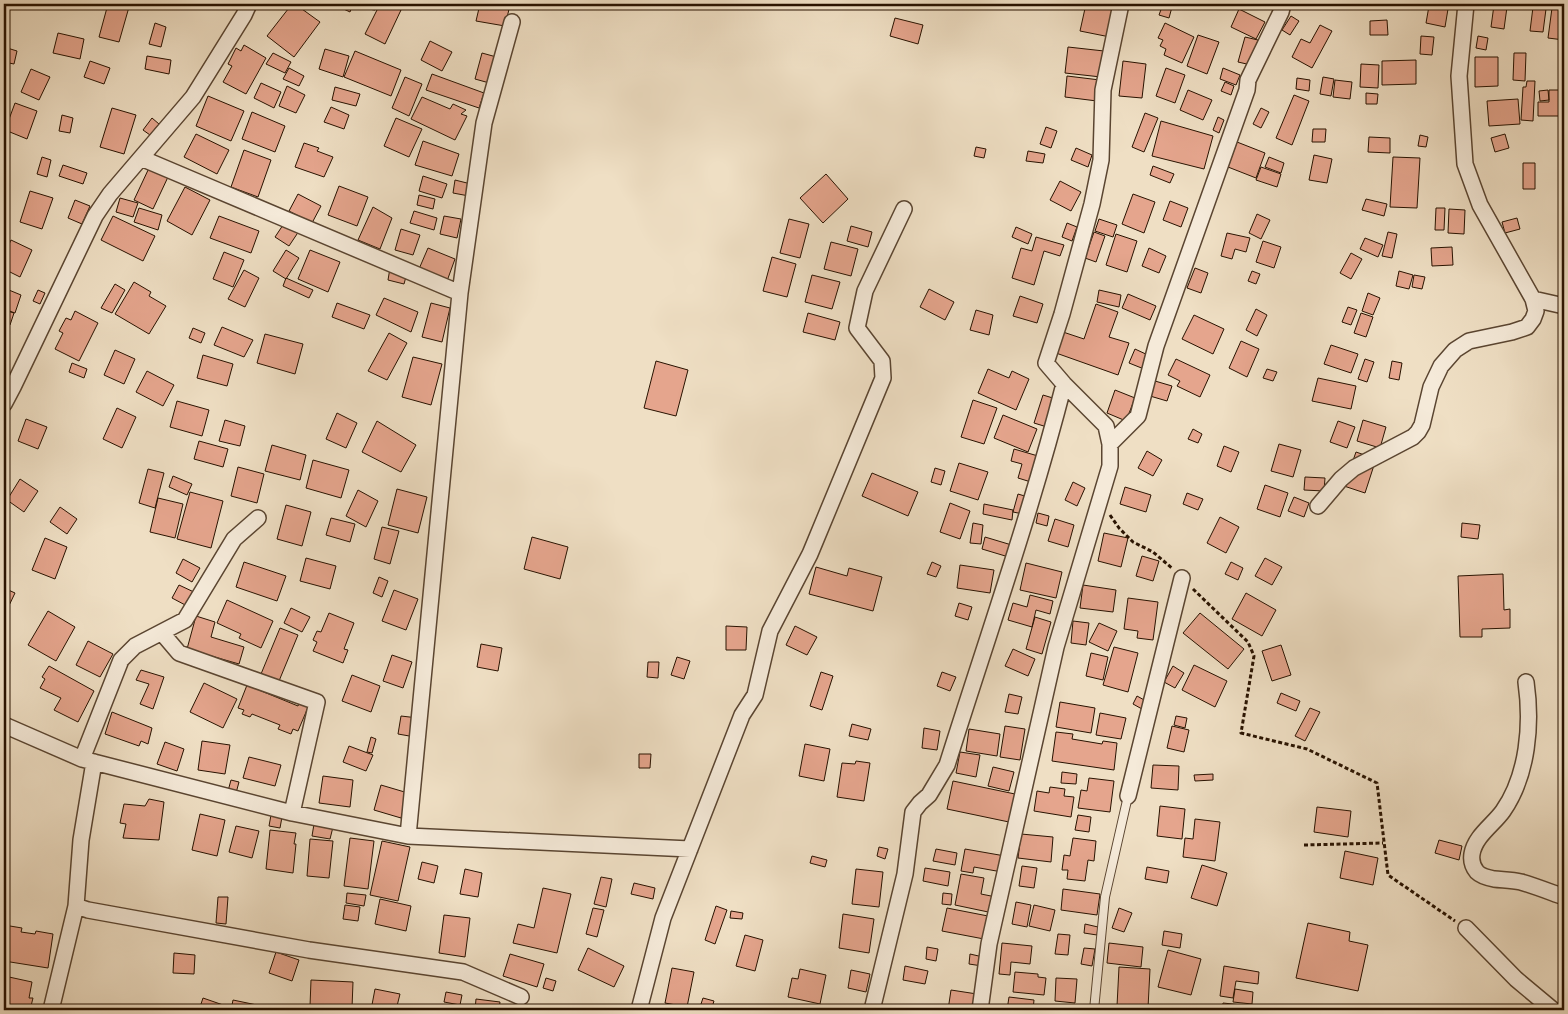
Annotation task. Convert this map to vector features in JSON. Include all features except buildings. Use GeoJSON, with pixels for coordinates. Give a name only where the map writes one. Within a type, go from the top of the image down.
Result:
{"type":"FeatureCollection","features":[{"type":"Feature","properties":{"kind":"street"},"geometry":{"type":"LineString","coordinates":[[4,404],[94,216],[110,194],[193,97],[249,4]]}},
{"type":"Feature","properties":{"kind":"street"},"geometry":{"type":"LineString","coordinates":[[980,1010],[990,944],[1056,647],[1110,466],[1110,444],[1106,426],[1046,363],[1062,314],[1092,204],[1101,160],[1103,90],[1121,4]]}},
{"type":"Feature","properties":{"kind":"street"},"geometry":{"type":"LineString","coordinates":[[1110,444],[1138,416],[1156,346],[1247,90],[1248,80],[1281,12],[1283,4]]}},
{"type":"Feature","properties":{"kind":"street"},"geometry":{"type":"LineString","coordinates":[[1318,506],[1354,468],[1413,437],[1418,432],[1422,425],[1431,387],[1441,366],[1455,350],[1469,341],[1512,332],[1526,327],[1534,319],[1536,311],[1534,299],[1480,205],[1465,164],[1459,76],[1466,4]]}},
{"type":"Feature","properties":{"kind":"street"},"geometry":{"type":"LineString","coordinates":[[408,836],[460,293],[484,123],[512,22]]}},
{"type":"Feature","properties":{"kind":"street"},"geometry":{"type":"LineString","coordinates":[[140,158],[460,293]]}},
{"type":"Feature","properties":{"kind":"street"},"geometry":{"type":"LineString","coordinates":[[639,1010],[663,918],[742,715],[756,695],[770,631],[810,554],[883,378],[882,361],[857,328],[865,291],[904,209]]}},
{"type":"Feature","properties":{"kind":"street"},"geometry":{"type":"LineString","coordinates":[[1534,299],[1564,306]]}},
{"type":"Feature","properties":{"kind":"street"},"geometry":{"type":"LineString","coordinates":[[872,1010],[905,874],[913,812],[929,795],[946,765],[1020,540],[1047,450],[1064,384]]}},
{"type":"Feature","properties":{"kind":"street"},"geometry":{"type":"LineString","coordinates":[[51,1010],[76,906],[88,760],[121,660],[135,646],[185,620],[234,539],[258,518]]}},
{"type":"Feature","properties":{"kind":"street"},"geometry":{"type":"LineString","coordinates":[[1128,796],[1182,578]]}},
{"type":"Feature","properties":{"kind":"street"},"geometry":{"type":"LineString","coordinates":[[162,633],[179,653],[317,702],[292,813]]}},
{"type":"Feature","properties":{"kind":"street"},"geometry":{"type":"LineString","coordinates":[[1526,682],[1530,706],[1527,740],[1521,770],[1514,792],[1502,812],[1476,843],[1472,855],[1473,866],[1478,873],[1488,878],[1521,882],[1564,897]]}},
{"type":"Feature","properties":{"kind":"street"},"geometry":{"type":"LineString","coordinates":[[4,725],[88,760],[292,813],[408,836],[690,849]]}},
{"type":"Feature","properties":{"kind":"street"},"geometry":{"type":"LineString","coordinates":[[76,906],[88,910],[309,950],[463,972],[521,997]]}},
{"type":"Feature","properties":{"kind":"street"},"geometry":{"type":"LineString","coordinates":[[1466,928],[1516,979],[1554,1010]]}},
{"type":"Feature","properties":{"kind":"lane"},"geometry":{"type":"LineString","coordinates":[[1094,1010],[1105,897],[1128,796]]}},
{"type":"Feature","properties":{"kind":"path"},"geometry":{"type":"LineString","coordinates":[[1100,499],[1119,528],[1133,542],[1153,552],[1248,642],[1254,656],[1241,733],[1307,749],[1376,783],[1388,875],[1466,928]]}},
{"type":"Feature","properties":{"kind":"path"},"geometry":{"type":"LineString","coordinates":[[1304,845],[1383,843]]}}]}
